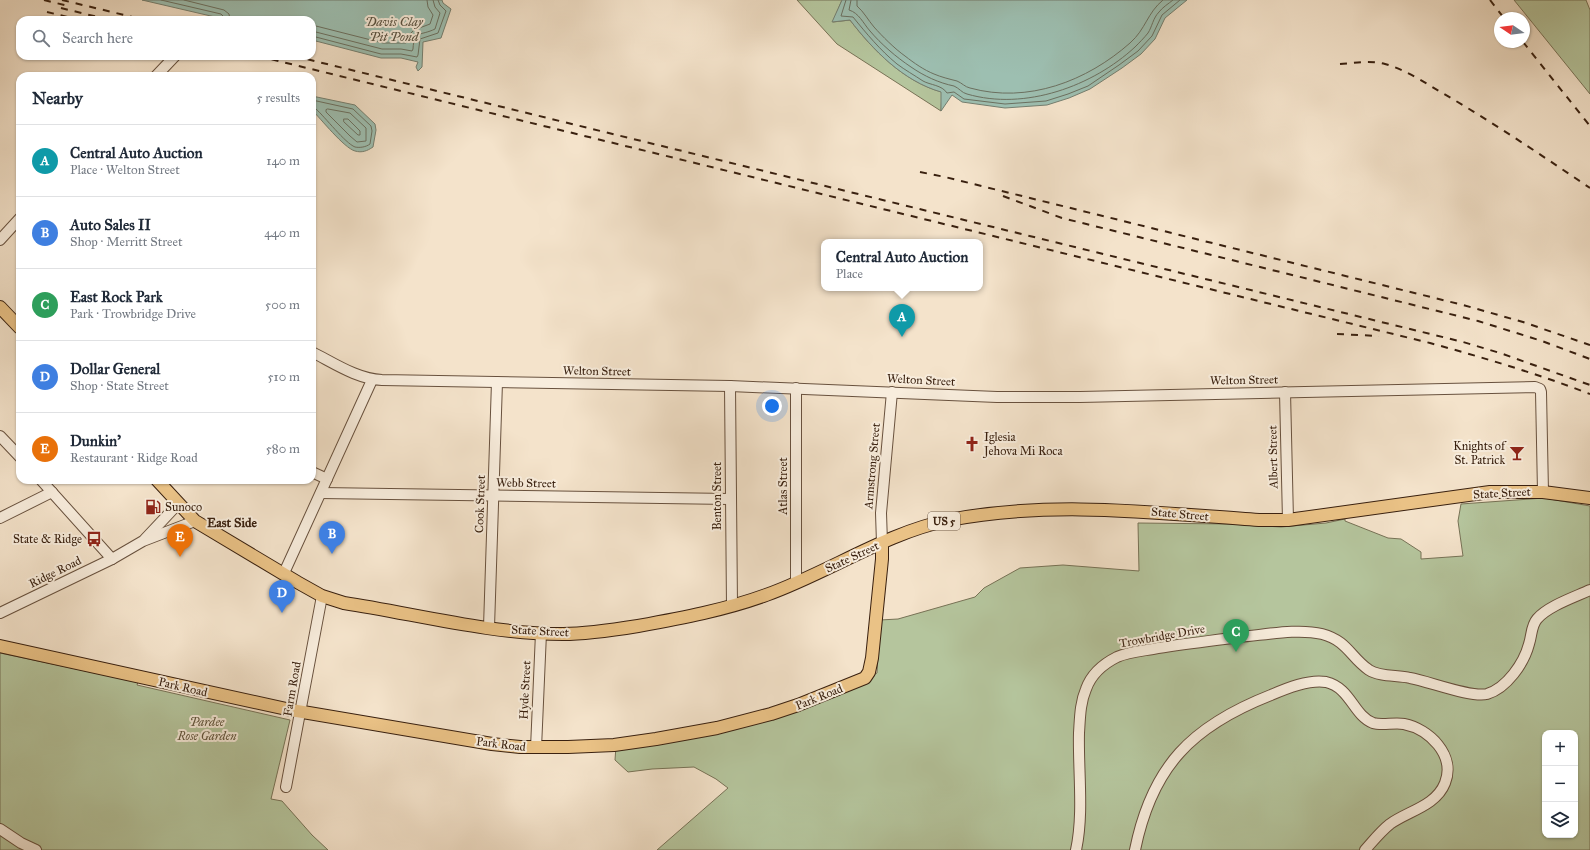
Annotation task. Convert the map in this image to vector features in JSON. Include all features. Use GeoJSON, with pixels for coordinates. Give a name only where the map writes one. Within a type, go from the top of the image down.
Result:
{"type":"FeatureCollection","features":[{"type":"Feature","properties":{"kind":"main road"},"geometry":{"type":"LineString","coordinates":[[0,307],[16,324]]}},
{"type":"Feature","properties":{"kind":"main road","name":"State Street"},"geometry":{"type":"LineString","coordinates":[[160,484],[195,521],[322,596],[344,602],[489,627],[564,634],[618,629],[670,620],[732,606],[796,583],[906,532],[948,520],[1022,511],[1109,509],[1245,519],[1288,520],[1490,492],[1543,492],[1590,498]]}},
{"type":"Feature","properties":{"kind":"main road","name":"Park Road"},"geometry":{"type":"LineString","coordinates":[[0,646],[301,712],[492,744],[520,748],[536,748],[636,743],[717,728],[784,710],[865,678],[869,672],[872,658],[882,559],[882,543]]}},
{"type":"Feature","properties":{"kind":"street"},"geometry":{"type":"LineString","coordinates":[[160,72],[171,60]]}},
{"type":"Feature","properties":{"kind":"street"},"geometry":{"type":"LineString","coordinates":[[0,240],[16,222]]}},
{"type":"Feature","properties":{"kind":"street","name":"Welton Street"},"geometry":{"type":"LineString","coordinates":[[316,354],[361,377],[372,380],[730,386],[997,397],[1074,397],[1535,387],[1540,389],[1541,392],[1543,492]]}},
{"type":"Feature","properties":{"kind":"street"},"geometry":{"type":"LineString","coordinates":[[284,573],[372,380]]}},
{"type":"Feature","properties":{"kind":"street","name":"Cook Street"},"geometry":{"type":"LineString","coordinates":[[489,627],[496,382]]}},
{"type":"Feature","properties":{"kind":"street","name":"Benton Street"},"geometry":{"type":"LineString","coordinates":[[730,386],[732,606]]}},
{"type":"Feature","properties":{"kind":"street","name":"Atlas Street"},"geometry":{"type":"LineString","coordinates":[[796,388],[796,583]]}},
{"type":"Feature","properties":{"kind":"street","name":"Armstrong Street"},"geometry":{"type":"LineString","coordinates":[[882,543],[881,513],[892,392]]}},
{"type":"Feature","properties":{"kind":"street","name":"Albert Street"},"geometry":{"type":"LineString","coordinates":[[1285,392],[1288,520]]}},
{"type":"Feature","properties":{"kind":"street"},"geometry":{"type":"LineString","coordinates":[[0,436],[16,453]]}},
{"type":"Feature","properties":{"kind":"street"},"geometry":{"type":"LineString","coordinates":[[316,474],[327,479]]}},
{"type":"Feature","properties":{"kind":"street"},"geometry":{"type":"LineString","coordinates":[[45,484],[112,559]]}},
{"type":"Feature","properties":{"kind":"street"},"geometry":{"type":"LineString","coordinates":[[0,518],[52,492]]}},
{"type":"Feature","properties":{"kind":"street","name":"Webb Street"},"geometry":{"type":"LineString","coordinates":[[321,492],[730,499]]}},
{"type":"Feature","properties":{"kind":"street","name":"Ridge Road"},"geometry":{"type":"LineString","coordinates":[[143,541],[178,504]]}},
{"type":"Feature","properties":{"kind":"street","name":"Ridge Road"},"geometry":{"type":"LineString","coordinates":[[0,613],[112,559],[143,541],[195,521]]}},
{"type":"Feature","properties":{"kind":"street","name":"Trowbridge Drive"},"geometry":{"type":"LineString","coordinates":[[1076,850],[1079,827],[1080,715],[1083,697],[1094,675],[1103,666],[1115,658],[1137,652],[1196,642],[1267,634],[1311,632],[1332,637],[1340,641],[1365,667],[1373,672],[1409,678],[1471,694],[1486,694],[1504,684],[1518,667],[1527,651],[1533,627],[1538,618],[1553,608],[1590,590]]}},
{"type":"Feature","properties":{"kind":"street","name":"Farm Road"},"geometry":{"type":"LineString","coordinates":[[286,788],[322,596]]}},
{"type":"Feature","properties":{"kind":"street","name":"Hyde Street"},"geometry":{"type":"LineString","coordinates":[[536,748],[541,633]]}},
{"type":"Feature","properties":{"kind":"street"},"geometry":{"type":"LineString","coordinates":[[1135,850],[1144,815],[1152,794],[1169,765],[1203,730],[1233,711],[1278,692],[1309,683],[1323,682],[1333,684],[1342,690],[1351,699],[1362,715],[1370,721],[1376,724],[1398,723],[1420,730],[1431,737],[1444,755],[1447,769],[1445,782],[1441,790],[1429,802],[1390,824],[1365,850]]}},
{"type":"Feature","properties":{"kind":"street"},"geometry":{"type":"LineString","coordinates":[[0,829],[21,843],[36,850]]}},
{"type":"Feature","properties":{"kind":"green space"},"geometry":{"type":"Polygon","coordinates":[[[797,0],[842,0],[833,22],[850,20],[890,64],[915,81],[942,92],[941,111],[837,44],[797,0]]]}},
{"type":"Feature","properties":{"kind":"green space"},"geometry":{"type":"Polygon","coordinates":[[[1514,0],[1586,0],[1590,10],[1590,94],[1530,20],[1530,12],[1524,12],[1514,0]]]}},
{"type":"Feature","properties":{"kind":"green space"},"geometry":{"type":"Polygon","coordinates":[[[1544,498],[1590,506],[1590,850],[657,850],[728,788],[716,779],[694,767],[628,772],[615,760],[616,746],[847,691],[877,673],[880,620],[898,619],[975,597],[984,588],[1020,568],[1063,565],[1139,571],[1138,523],[1229,524],[1281,527],[1326,523],[1345,519],[1345,521],[1388,538],[1401,539],[1421,552],[1421,559],[1463,556],[1458,521],[1461,504],[1544,498]]]}},
{"type":"Feature","properties":{"kind":"green space","name":"Pardee Rose Garden"},"geometry":{"type":"Polygon","coordinates":[[[0,653],[138,682],[137,685],[290,720],[271,799],[282,801],[312,835],[328,850],[0,850],[0,653]]]}},
{"type":"Feature","properties":{"kind":"water","name":"Davis Clay Pit Pond"},"geometry":{"type":"Polygon","coordinates":[[[142,0],[442,0],[443,3],[451,9],[441,38],[423,42],[422,67],[418,71],[416,67],[418,62],[401,58],[381,58],[316,41],[316,16],[211,16],[142,0]]]}},
{"type":"Feature","properties":{"kind":"water"},"geometry":{"type":"Polygon","coordinates":[[[842,0],[1187,0],[1165,18],[1155,39],[1141,54],[1090,89],[1047,105],[1005,108],[962,102],[952,95],[941,111],[941,92],[914,80],[890,63],[879,53],[850,20],[832,22],[842,0]]]}},
{"type":"Feature","properties":{"kind":"water"},"geometry":{"type":"Polygon","coordinates":[[[316,97],[355,105],[375,124],[376,130],[373,147],[362,152],[350,149],[316,114],[316,97]]]}},
{"type":"Feature","properties":{"kind":"railway"},"geometry":{"type":"LineString","coordinates":[[44,0],[68,6]]}},
{"type":"Feature","properties":{"kind":"railway"},"geometry":{"type":"LineString","coordinates":[[62,0],[128,16]]}},
{"type":"Feature","properties":{"kind":"railway"},"geometry":{"type":"LineString","coordinates":[[1490,0],[1499,12]]}},
{"type":"Feature","properties":{"kind":"railway"},"geometry":{"type":"LineString","coordinates":[[61,8],[94,16]]}},
{"type":"Feature","properties":{"kind":"railway"},"geometry":{"type":"LineString","coordinates":[[47,12],[64,16]]}},
{"type":"Feature","properties":{"kind":"railway"},"geometry":{"type":"LineString","coordinates":[[1528,48],[1590,126]]}},
{"type":"Feature","properties":{"kind":"railway"},"geometry":{"type":"LineString","coordinates":[[274,60],[1430,343],[1471,354],[1590,394]]}},
{"type":"Feature","properties":{"kind":"railway"},"geometry":{"type":"LineString","coordinates":[[310,60],[1463,342],[1500,353],[1590,385]]}},
{"type":"Feature","properties":{"kind":"railway"},"geometry":{"type":"LineString","coordinates":[[1340,64],[1374,62],[1392,66],[1406,72],[1497,126],[1590,188]]}},
{"type":"Feature","properties":{"kind":"railway"},"geometry":{"type":"LineString","coordinates":[[920,172],[1463,305],[1523,322],[1590,345]]}},
{"type":"Feature","properties":{"kind":"railway"},"geometry":{"type":"LineString","coordinates":[[1003,196],[1062,218],[1478,321],[1542,341],[1590,359]]}},
{"type":"Feature","properties":{"kind":"railway"},"geometry":{"type":"LineString","coordinates":[[1337,334],[1379,336]]}},
{"type":"Feature","properties":{"kind":"place","name":"Central Auto Auction"},"geometry":{"type":"Point","coordinates":[902,337]}},
{"type":"Feature","properties":{"kind":"place","name":"Iglesia Jehova Mi Roca"},"geometry":{"type":"Point","coordinates":[972,444]}},
{"type":"Feature","properties":{"kind":"place","name":"Knights of St. Patrick"},"geometry":{"type":"Point","coordinates":[1517,453]}},
{"type":"Feature","properties":{"kind":"place","name":"Sunoco"},"geometry":{"type":"Point","coordinates":[153,507]}},
{"type":"Feature","properties":{"kind":"place","name":"State & Ridge"},"geometry":{"type":"Point","coordinates":[94,539]}},
{"type":"Feature","properties":{"kind":"place","name":"Auto Sales II"},"geometry":{"type":"Point","coordinates":[332,554]}},
{"type":"Feature","properties":{"kind":"place","name":"Dunkin'"},"geometry":{"type":"Point","coordinates":[180,557]}},
{"type":"Feature","properties":{"kind":"place","name":"Dollar General"},"geometry":{"type":"Point","coordinates":[282,613]}},
{"type":"Feature","properties":{"kind":"place","name":"East Rock Park"},"geometry":{"type":"Point","coordinates":[1236,652]}},
{"type":"Feature","properties":{"kind":"district","name":"East Side"},"geometry":{"type":"Point","coordinates":[232,522]}}]}
